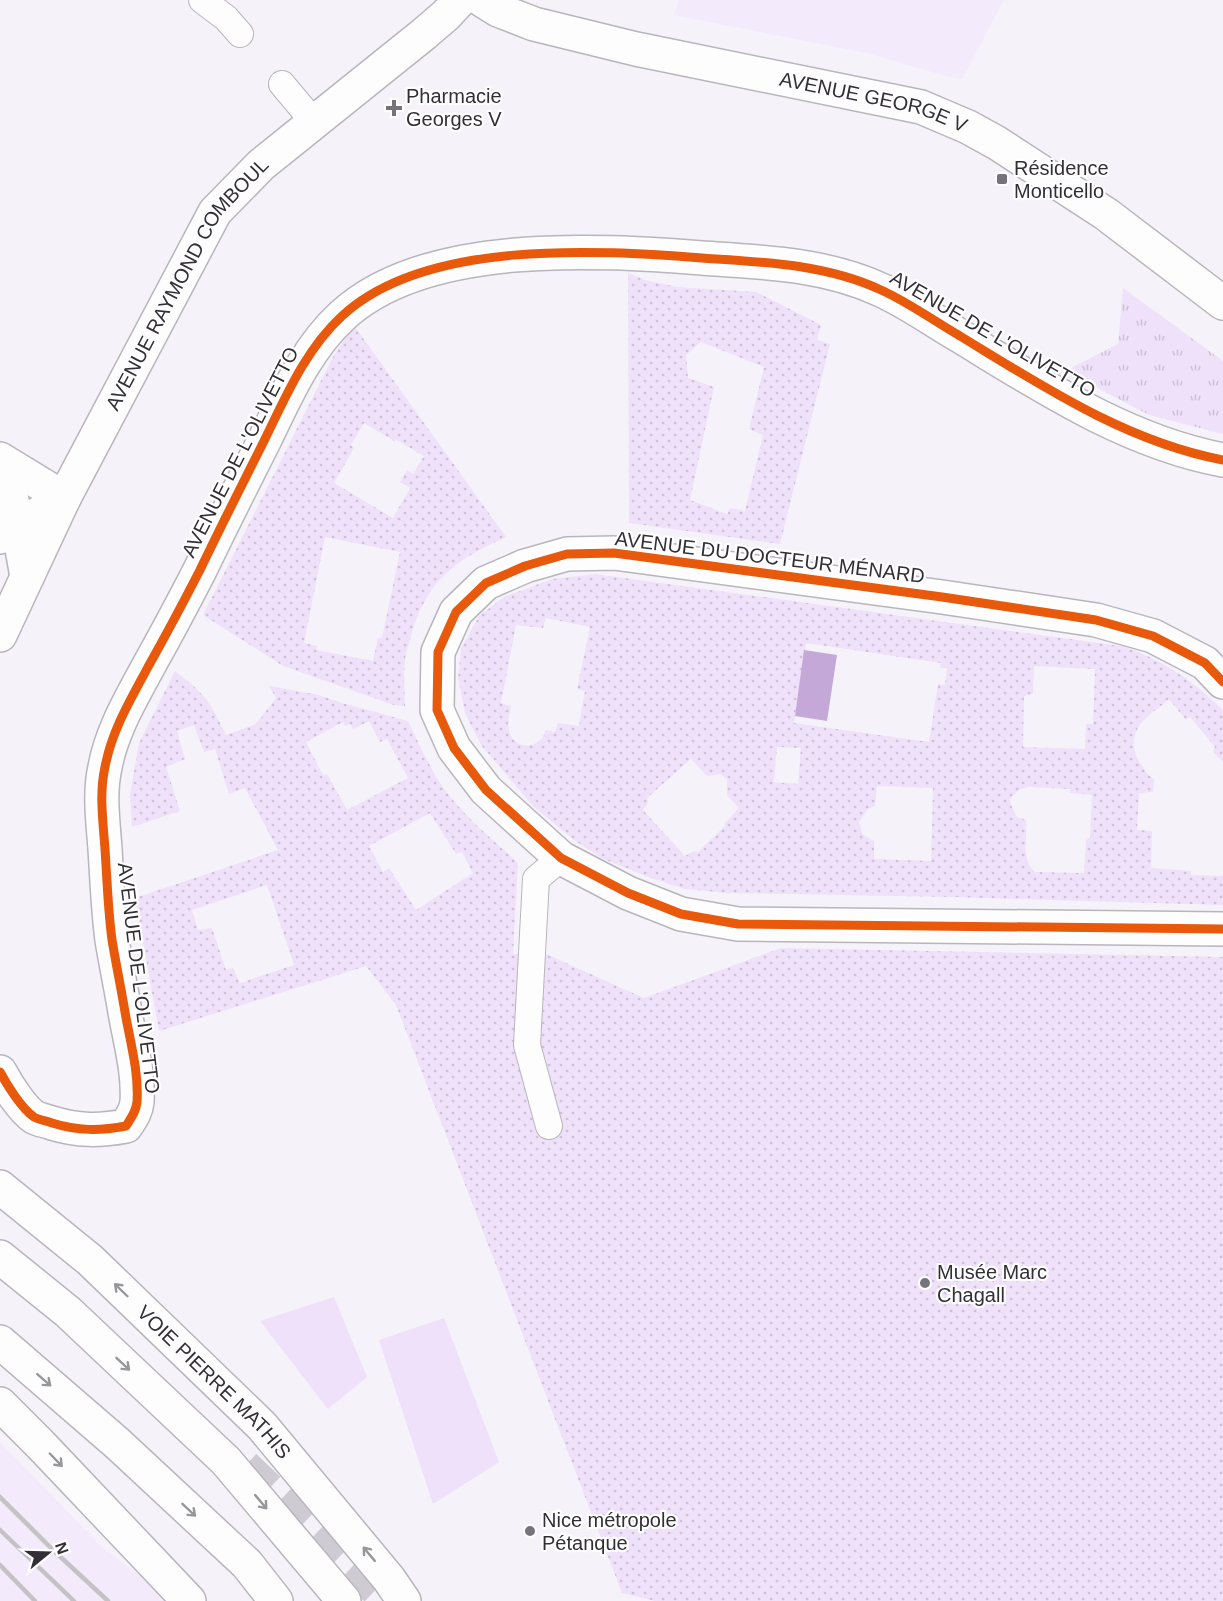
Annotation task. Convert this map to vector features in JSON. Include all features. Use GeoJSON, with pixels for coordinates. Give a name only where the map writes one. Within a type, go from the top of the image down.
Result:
{"type":"FeatureCollection","features":[{"type":"Feature","properties":{"kind":"main road","name":"AVENUE RAYMOND COMBOUL"},"geometry":{"type":"LineString","coordinates":[[0,635],[64,498],[215,212],[261,165],[424,34],[460,0]]}},
{"type":"Feature","properties":{"kind":"main road","name":"AVENUE GEORGE V"},"geometry":{"type":"LineString","coordinates":[[482,0],[498,10],[534,24],[636,49],[921,107],[997,142],[1106,214],[1223,303]]}},
{"type":"Feature","properties":{"kind":"main road","name":"AVENUE DE L'OLIVETTO"},"geometry":{"type":"LineString","coordinates":[[0,1072],[9,1089],[34,1117],[60,1125],[81,1130],[103,1130],[126,1126],[137,1108],[137,1083],[112,936],[101,797],[105,766],[120,719],[184,601],[297,374],[326,332],[342,315],[360,301],[387,286],[440,266],[540,254],[613,251],[782,263],[837,275],[881,290],[1027,377],[1101,416],[1166,446],[1223,459]]}},
{"type":"Feature","properties":{"kind":"main road"},"geometry":{"type":"LineString","coordinates":[[2,460],[64,498],[9,531]]}},
{"type":"Feature","properties":{"kind":"main road"},"geometry":{"type":"LineString","coordinates":[[2,460],[9,531],[27,577]]}},
{"type":"Feature","properties":{"kind":"main road","name":"AVENUE DU DOCTEUR MÉNARD"},"geometry":{"type":"LineString","coordinates":[[1223,682],[1205,663],[1153,636],[1096,620],[942,597],[614,554],[567,554],[525,566],[486,583],[456,612],[438,652],[437,710],[454,748],[486,790],[561,858],[628,893],[681,914],[738,924],[1223,929]]}},
{"type":"Feature","properties":{"kind":"main road","name":"VOIE PIERRE MATHIS"},"geometry":{"type":"LineString","coordinates":[[0,1187],[90,1260],[262,1426],[389,1579],[404,1601]]}},
{"type":"Feature","properties":{"kind":"main road"},"geometry":{"type":"LineString","coordinates":[[0,1232],[45,1280],[0,1242]]}},
{"type":"Feature","properties":{"kind":"main road"},"geometry":{"type":"LineString","coordinates":[[0,1257],[68,1312],[226,1461],[344,1601]]}},
{"type":"Feature","properties":{"kind":"main road"},"geometry":{"type":"LineString","coordinates":[[0,1342],[117,1443],[247,1564],[276,1601]]}},
{"type":"Feature","properties":{"kind":"main road"},"geometry":{"type":"LineString","coordinates":[[0,1404],[42,1445],[189,1601]]}},
{"type":"Feature","properties":{"kind":"lane"},"geometry":{"type":"LineString","coordinates":[[202,0],[226,18],[240,34]]}},
{"type":"Feature","properties":{"kind":"lane"},"geometry":{"type":"LineString","coordinates":[[282,84],[314,121]]}},
{"type":"Feature","properties":{"kind":"lane"},"geometry":{"type":"LineString","coordinates":[[549,1126],[527,1045],[536,879],[561,858]]}},
{"type":"Feature","properties":{"kind":"shaded area"},"geometry":{"type":"Polygon","coordinates":[[[679,0],[1004,0],[962,79],[866,53],[674,15],[679,0]]]}},
{"type":"Feature","properties":{"kind":"shaded area"},"geometry":{"type":"Polygon","coordinates":[[[804,650],[837,655],[827,721],[795,716],[804,650]]]}},
{"type":"Feature","properties":{"kind":"shaded area"},"geometry":{"type":"Polygon","coordinates":[[[0,1442],[103,1548],[174,1601],[0,1601],[0,1442]]]}},
{"type":"Feature","properties":{"kind":"green space"},"geometry":{"type":"Polygon","coordinates":[[[628,273],[645,280],[677,287],[756,292],[821,325],[817,340],[830,344],[780,544],[629,523],[628,273]],[[701,342],[686,355],[688,378],[714,387],[690,500],[727,514],[730,508],[745,511],[763,435],[749,429],[764,367],[701,342]]]}},
{"type":"Feature","properties":{"kind":"green space"},"geometry":{"type":"Polygon","coordinates":[[[1123,288],[1223,361],[1223,434],[1149,415],[1065,371],[1118,344],[1123,288]]]}},
{"type":"Feature","properties":{"kind":"green space"},"geometry":{"type":"Polygon","coordinates":[[[355,327],[506,537],[458,563],[434,586],[425,600],[417,617],[405,656],[405,706],[394,705],[283,666],[203,615],[333,357],[351,329],[355,327]],[[364,423],[351,445],[354,448],[334,483],[393,518],[410,488],[400,482],[407,470],[413,474],[424,456],[364,423]],[[325,537],[304,643],[317,646],[316,650],[373,661],[378,638],[382,638],[400,552],[325,537]]]}},
{"type":"Feature","properties":{"kind":"green space"},"geometry":{"type":"Polygon","coordinates":[[[595,574],[1121,646],[1150,657],[1188,680],[1223,710],[1223,762],[1213,752],[1215,747],[1190,717],[1186,720],[1169,699],[1146,718],[1135,734],[1137,758],[1154,780],[1153,792],[1139,793],[1137,830],[1152,831],[1151,868],[1191,871],[1191,875],[1223,876],[1223,905],[728,893],[685,889],[601,858],[574,840],[533,806],[481,745],[465,713],[458,678],[461,649],[479,616],[504,597],[552,579],[595,574]],[[546,618],[543,628],[516,625],[501,703],[511,706],[509,730],[516,742],[521,745],[539,741],[546,730],[555,732],[558,723],[579,726],[585,691],[577,689],[590,627],[546,618]],[[806,643],[794,723],[929,742],[938,684],[945,685],[947,668],[940,668],[941,663],[806,643]],[[1034,666],[1033,694],[1024,696],[1023,747],[1085,749],[1086,724],[1093,724],[1095,669],[1034,666]],[[777,747],[774,782],[798,784],[801,748],[777,747]],[[691,759],[647,798],[648,803],[643,810],[685,856],[694,851],[698,852],[725,826],[725,823],[739,808],[727,795],[727,779],[720,774],[707,776],[691,759]],[[877,786],[875,806],[868,809],[859,822],[862,834],[874,841],[874,859],[931,861],[933,788],[877,786]],[[1029,787],[1020,789],[1010,799],[1017,817],[1026,820],[1026,855],[1030,867],[1035,872],[1084,873],[1086,840],[1090,838],[1092,795],[1070,793],[1070,789],[1029,787]]]}},
{"type":"Feature","properties":{"kind":"green space"},"geometry":{"type":"Polygon","coordinates":[[[175,671],[205,698],[226,735],[256,724],[276,698],[269,686],[319,695],[408,721],[431,768],[448,794],[518,863],[513,954],[546,954],[644,998],[781,948],[1223,957],[1223,1601],[655,1601],[622,1593],[396,1005],[366,966],[159,1031],[135,898],[278,850],[245,788],[229,794],[215,749],[204,752],[194,725],[177,731],[185,759],[166,767],[180,811],[132,827],[130,794],[139,743],[175,671]],[[369,721],[353,729],[350,724],[345,726],[343,722],[306,742],[323,775],[327,774],[347,810],[408,778],[387,739],[380,742],[369,721]],[[430,813],[369,846],[383,872],[389,868],[416,910],[473,873],[462,852],[456,854],[430,813]],[[267,885],[192,910],[198,930],[212,928],[226,970],[233,968],[240,983],[294,965],[267,885]]]}},
{"type":"Feature","properties":{"kind":"green space"},"geometry":{"type":"Polygon","coordinates":[[[334,1297],[367,1377],[328,1409],[260,1321],[334,1297]]]}},
{"type":"Feature","properties":{"kind":"green space"},"geometry":{"type":"Polygon","coordinates":[[[444,1318],[499,1462],[433,1504],[379,1340],[444,1318]]]}},
{"type":"Feature","properties":{"kind":"tunnel"},"geometry":{"type":"LineString","coordinates":[[245,1466],[388,1601]]}},
{"type":"Feature","properties":{"kind":"railway"},"geometry":{"type":"LineString","coordinates":[[0,1497],[108,1601]]}},
{"type":"Feature","properties":{"kind":"railway"},"geometry":{"type":"LineString","coordinates":[[0,1530],[74,1601]]}},
{"type":"Feature","properties":{"kind":"railway"},"geometry":{"type":"LineString","coordinates":[[0,1565],[35,1601]]}},
{"type":"Feature","properties":{"kind":"cycle path"},"geometry":{"type":"LineString","coordinates":[[0,1072],[25,1108],[41,1120],[80,1129],[107,1129],[126,1126],[134,1112],[137,1102],[135,1068],[112,940],[109,906],[102,797],[108,753],[129,703],[200,570],[307,358],[342,316],[377,291],[418,273],[465,262],[514,255],[564,253],[660,255],[771,263],[816,270],[860,281],[891,295],[1022,374],[1119,426],[1188,452],[1223,460]]}},
{"type":"Feature","properties":{"kind":"cycle path"},"geometry":{"type":"LineString","coordinates":[[1223,682],[1205,663],[1153,636],[1096,620],[614,553],[567,554],[525,566],[486,583],[456,612],[438,652],[437,710],[454,748],[486,790],[561,858],[628,893],[681,914],[738,924],[1223,929]]}},
{"type":"Feature","properties":{"kind":"place","name":"Pharmacie Georges V"},"geometry":{"type":"Point","coordinates":[394,108]}},
{"type":"Feature","properties":{"kind":"place","name":"Résidence Monticello"},"geometry":{"type":"Point","coordinates":[1002,179]}},
{"type":"Feature","properties":{"kind":"place","name":"Musée Marc Chagall"},"geometry":{"type":"Point","coordinates":[925,1283]}},
{"type":"Feature","properties":{"kind":"place","name":"Nice métropole Pétanque"},"geometry":{"type":"Point","coordinates":[530,1531]}}]}
